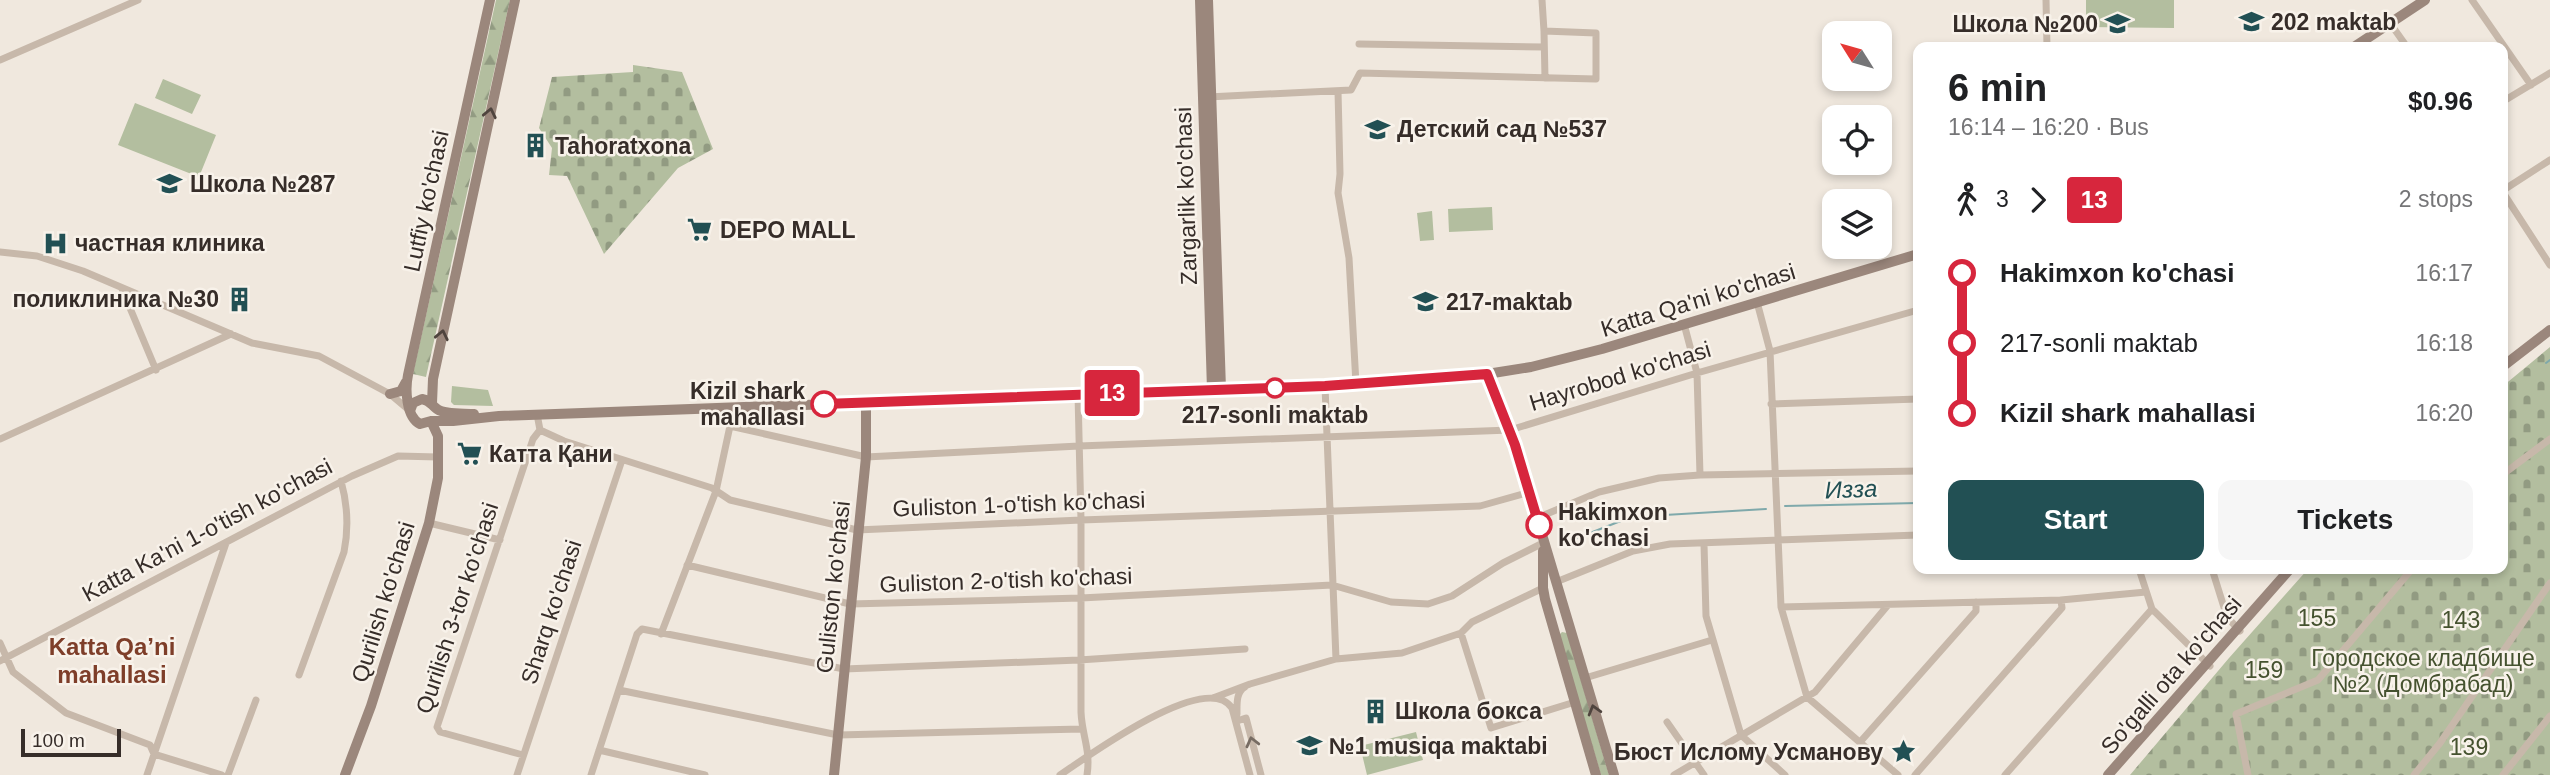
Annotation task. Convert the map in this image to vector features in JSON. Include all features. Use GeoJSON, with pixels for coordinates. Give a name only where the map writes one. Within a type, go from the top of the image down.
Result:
{"type":"FeatureCollection","features":[{"type":"Feature","properties":{"kind":"main road","name":"Lutfiy ko'chasi"},"geometry":{"type":"LineString","coordinates":[[410,411],[406,382],[490,0]]}},
{"type":"Feature","properties":{"kind":"main road","name":"Lutfiy ko'chasi"},"geometry":{"type":"LineString","coordinates":[[434,406],[433,379],[515,0]]}},
{"type":"Feature","properties":{"kind":"main road","name":"Zargarlik ko'chasi"},"geometry":{"type":"LineString","coordinates":[[1200,0],[1207,97],[1217,390]]}},
{"type":"Feature","properties":{"kind":"main road","name":"Zargarlik ko'chasi"},"geometry":{"type":"LineString","coordinates":[[1207,97],[1208,0]]}},
{"type":"Feature","properties":{"kind":"main road"},"geometry":{"type":"LineString","coordinates":[[2362,42],[2425,0]]}},
{"type":"Feature","properties":{"kind":"main road","name":"Katta Qa'ni ko'chasi"},"geometry":{"type":"LineString","coordinates":[[499,416],[1325,386],[1487,374],[1544,364],[1913,255]]}},
{"type":"Feature","properties":{"kind":"main road"},"geometry":{"type":"LineString","coordinates":[[2508,362],[2550,330]]}},
{"type":"Feature","properties":{"kind":"main road"},"geometry":{"type":"LineString","coordinates":[[2508,371],[2550,338]]}},
{"type":"Feature","properties":{"kind":"main road"},"geometry":{"type":"LineString","coordinates":[[1487,374],[1510,430],[1530,492],[1614,775]]}},
{"type":"Feature","properties":{"kind":"main road"},"geometry":{"type":"LineString","coordinates":[[390,394],[402,390],[406,382]]}},
{"type":"Feature","properties":{"kind":"main road"},"geometry":{"type":"LineString","coordinates":[[420,399],[434,406],[499,416],[431,421],[426,424],[418,423],[412,418],[410,411],[413,403],[420,399]]}},
{"type":"Feature","properties":{"kind":"main road","name":"Guliston ko'chasi"},"geometry":{"type":"LineString","coordinates":[[834,775],[866,457],[866,403]]}},
{"type":"Feature","properties":{"kind":"main road"},"geometry":{"type":"LineString","coordinates":[[431,421],[434,406]]}},
{"type":"Feature","properties":{"kind":"main road","name":"Qurilish ko'chasi"},"geometry":{"type":"LineString","coordinates":[[345,775],[371,706],[429,523],[436,490],[438,457],[438,436],[431,421]]}},
{"type":"Feature","properties":{"kind":"main road","name":"Qurilish ko'chasi"},"geometry":{"type":"LineString","coordinates":[[438,436],[446,421]]}},
{"type":"Feature","properties":{"kind":"main road"},"geometry":{"type":"LineString","coordinates":[[1543,543],[1543,588],[1597,775]]}},
{"type":"Feature","properties":{"kind":"main road","name":"So'galli ota ko'chasi"},"geometry":{"type":"LineString","coordinates":[[2239,630],[2286,574]]}},
{"type":"Feature","properties":{"kind":"main road","name":"So'galli ota ko'chasi"},"geometry":{"type":"LineString","coordinates":[[2108,775],[2291,574]]}},
{"type":"Feature","properties":{"kind":"main road"},"geometry":{"type":"LineString","coordinates":[[1554,631],[1561,625],[1570,626]]}},
{"type":"Feature","properties":{"kind":"main road","name":"So'galli ota ko'chasi"},"geometry":{"type":"LineString","coordinates":[[2116,775],[2208,665]]}},
{"type":"Feature","properties":{"kind":"street"},"geometry":{"type":"LineString","coordinates":[[0,60],[138,0]]}},
{"type":"Feature","properties":{"kind":"street"},"geometry":{"type":"LineString","coordinates":[[1542,0],[1545,78]]}},
{"type":"Feature","properties":{"kind":"street"},"geometry":{"type":"LineString","coordinates":[[2046,0],[2047,42]]}},
{"type":"Feature","properties":{"kind":"street"},"geometry":{"type":"LineString","coordinates":[[2472,0],[2501,42]]}},
{"type":"Feature","properties":{"kind":"street"},"geometry":{"type":"LineString","coordinates":[[2390,23],[2403,42]]}},
{"type":"Feature","properties":{"kind":"street"},"geometry":{"type":"LineString","coordinates":[[1207,97],[1351,90],[1360,74],[1596,79],[1596,33],[1544,31]]}},
{"type":"Feature","properties":{"kind":"street"},"geometry":{"type":"LineString","coordinates":[[1359,44],[1544,47]]}},
{"type":"Feature","properties":{"kind":"street"},"geometry":{"type":"LineString","coordinates":[[2508,52],[2531,85]]}},
{"type":"Feature","properties":{"kind":"street"},"geometry":{"type":"LineString","coordinates":[[2508,98],[2550,73]]}},
{"type":"Feature","properties":{"kind":"street"},"geometry":{"type":"LineString","coordinates":[[1338,91],[1338,193],[1349,258],[1356,384]]}},
{"type":"Feature","properties":{"kind":"street"},"geometry":{"type":"LineString","coordinates":[[2508,187],[2550,160]]}},
{"type":"Feature","properties":{"kind":"street"},"geometry":{"type":"LineString","coordinates":[[2508,200],[2550,265]]}},
{"type":"Feature","properties":{"kind":"street"},"geometry":{"type":"LineString","coordinates":[[0,253],[41,257],[258,345],[319,356],[390,394],[410,411]]}},
{"type":"Feature","properties":{"kind":"street"},"geometry":{"type":"LineString","coordinates":[[122,288],[156,370]]}},
{"type":"Feature","properties":{"kind":"street"},"geometry":{"type":"LineString","coordinates":[[1757,302],[1770,351],[1781,607],[1807,697],[1898,775]]}},
{"type":"Feature","properties":{"kind":"street","name":"Hayrobod ko'chasi"},"geometry":{"type":"LineString","coordinates":[[730,426],[866,457],[1510,430],[1770,351],[1913,311]]}},
{"type":"Feature","properties":{"kind":"street"},"geometry":{"type":"LineString","coordinates":[[1684,324],[1697,373],[1700,475]]}},
{"type":"Feature","properties":{"kind":"street"},"geometry":{"type":"LineString","coordinates":[[0,439],[231,334]]}},
{"type":"Feature","properties":{"kind":"street"},"geometry":{"type":"LineString","coordinates":[[1325,386],[1336,659]]}},
{"type":"Feature","properties":{"kind":"street"},"geometry":{"type":"LineString","coordinates":[[390,394],[420,399]]}},
{"type":"Feature","properties":{"kind":"street"},"geometry":{"type":"LineString","coordinates":[[1078,394],[1081,520],[1079,660],[1082,729],[1090,756],[1087,775]]}},
{"type":"Feature","properties":{"kind":"street"},"geometry":{"type":"LineString","coordinates":[[1771,404],[1913,399]]}},
{"type":"Feature","properties":{"kind":"street"},"geometry":{"type":"LineString","coordinates":[[662,634],[716,491],[730,426],[720,416],[718,407]]}},
{"type":"Feature","properties":{"kind":"street"},"geometry":{"type":"LineString","coordinates":[[537,414],[540,430]]}},
{"type":"Feature","properties":{"kind":"street","name":"Guliston 1-o'tish ko'chasi"},"geometry":{"type":"LineString","coordinates":[[540,430],[564,441],[716,491],[730,500],[858,530],[1480,506],[1530,492]]}},
{"type":"Feature","properties":{"kind":"street","name":"Qurilish 3-tor ko'chasi"},"geometry":{"type":"LineString","coordinates":[[523,755],[437,729],[533,439],[540,430]]}},
{"type":"Feature","properties":{"kind":"street"},"geometry":{"type":"LineString","coordinates":[[2508,470],[2550,439]]}},
{"type":"Feature","properties":{"kind":"street","name":"Katta Ka'ni 1-o'tish ko'chasi"},"geometry":{"type":"LineString","coordinates":[[3,659],[341,481],[398,456],[438,457]]}},
{"type":"Feature","properties":{"kind":"street","name":"Sharq ko'chasi"},"geometry":{"type":"LineString","coordinates":[[517,775],[622,460]]}},
{"type":"Feature","properties":{"kind":"street"},"geometry":{"type":"LineString","coordinates":[[1537,518],[1599,492],[1660,478],[1913,471]]}},
{"type":"Feature","properties":{"kind":"street"},"geometry":{"type":"LineString","coordinates":[[299,675],[344,552],[348,512],[341,481]]}},
{"type":"Feature","properties":{"kind":"street"},"geometry":{"type":"LineString","coordinates":[[429,523],[500,540]]}},
{"type":"Feature","properties":{"kind":"street"},"geometry":{"type":"LineString","coordinates":[[1556,582],[1633,551],[1670,544],[1913,535]]}},
{"type":"Feature","properties":{"kind":"street"},"geometry":{"type":"LineString","coordinates":[[146,775],[226,542]]}},
{"type":"Feature","properties":{"kind":"street","name":"Guliston 2-o'tish ko'chasi"},"geometry":{"type":"LineString","coordinates":[[687,565],[850,604],[1081,598],[1332,585],[1391,602],[1428,604],[1452,596],[1503,563],[1543,543]]}},
{"type":"Feature","properties":{"kind":"street"},"geometry":{"type":"LineString","coordinates":[[1704,544],[1706,616],[1741,735],[1785,775]]}},
{"type":"Feature","properties":{"kind":"street"},"geometry":{"type":"LineString","coordinates":[[2141,574],[2152,609],[2208,665]]}},
{"type":"Feature","properties":{"kind":"street"},"geometry":{"type":"LineString","coordinates":[[2214,574],[2227,617],[2239,630]]}},
{"type":"Feature","properties":{"kind":"street"},"geometry":{"type":"LineString","coordinates":[[2248,775],[2236,714],[2318,680],[2408,574]]}},
{"type":"Feature","properties":{"kind":"street"},"geometry":{"type":"LineString","coordinates":[[2414,775],[2440,743],[2550,583]]}},
{"type":"Feature","properties":{"kind":"street"},"geometry":{"type":"LineString","coordinates":[[1060,775],[1156,715],[1185,703],[1213,698],[1250,684],[1336,659],[1402,653],[1461,633],[1472,622],[1543,588]]}},
{"type":"Feature","properties":{"kind":"street"},"geometry":{"type":"LineString","coordinates":[[1781,607],[2061,600],[2146,592]]}},
{"type":"Feature","properties":{"kind":"street"},"geometry":{"type":"LineString","coordinates":[[1915,775],[2062,608],[2061,600]]}},
{"type":"Feature","properties":{"kind":"street"},"geometry":{"type":"LineString","coordinates":[[1861,741],[1976,611],[1976,602]]}},
{"type":"Feature","properties":{"kind":"street"},"geometry":{"type":"LineString","coordinates":[[1674,775],[1815,692],[1888,605]]}},
{"type":"Feature","properties":{"kind":"street"},"geometry":{"type":"LineString","coordinates":[[2005,775],[2152,609]]}},
{"type":"Feature","properties":{"kind":"street"},"geometry":{"type":"LineString","coordinates":[[591,775],[639,630],[844,668],[1079,660],[1245,649]]}},
{"type":"Feature","properties":{"kind":"street"},"geometry":{"type":"LineString","coordinates":[[1461,633],[1491,728],[1575,702]]}},
{"type":"Feature","properties":{"kind":"street"},"geometry":{"type":"LineString","coordinates":[[1585,678],[1712,640]]}},
{"type":"Feature","properties":{"kind":"street"},"geometry":{"type":"LineString","coordinates":[[0,643],[3,659],[20,680],[66,713],[150,746],[154,754],[222,775]]}},
{"type":"Feature","properties":{"kind":"street"},"geometry":{"type":"LineString","coordinates":[[1237,722],[1238,696],[1241,690],[1250,684]]}},
{"type":"Feature","properties":{"kind":"street"},"geometry":{"type":"LineString","coordinates":[[619,690],[838,735],[1082,729]]}},
{"type":"Feature","properties":{"kind":"street"},"geometry":{"type":"LineString","coordinates":[[1213,698],[1228,703],[1237,722],[1250,775]]}},
{"type":"Feature","properties":{"kind":"street"},"geometry":{"type":"LineString","coordinates":[[228,775],[256,700]]}},
{"type":"Feature","properties":{"kind":"street"},"geometry":{"type":"LineString","coordinates":[[2502,775],[2550,716]]}},
{"type":"Feature","properties":{"kind":"street"},"geometry":{"type":"LineString","coordinates":[[1237,722],[1246,718],[1261,775]]}},
{"type":"Feature","properties":{"kind":"street"},"geometry":{"type":"LineString","coordinates":[[1667,722],[1704,775]]}},
{"type":"Feature","properties":{"kind":"street"},"geometry":{"type":"LineString","coordinates":[[599,750],[705,775]]}},
{"type":"Feature","properties":{"kind":"green space"},"geometry":{"type":"Polygon","coordinates":[[[496,0],[510,0],[426,377],[413,374],[496,0]]]}},
{"type":"Feature","properties":{"kind":"green space"},"geometry":{"type":"Polygon","coordinates":[[[2086,0],[2174,0],[2174,28],[2086,27],[2086,0]]]}},
{"type":"Feature","properties":{"kind":"green space"},"geometry":{"type":"Polygon","coordinates":[[[633,65],[682,72],[713,149],[678,168],[604,254],[567,176],[549,175],[552,148],[539,128],[552,77],[633,72],[633,65]]]}},
{"type":"Feature","properties":{"kind":"green space"},"geometry":{"type":"Polygon","coordinates":[[[163,79],[201,95],[192,114],[155,98],[163,79]]]}},
{"type":"Feature","properties":{"kind":"green space"},"geometry":{"type":"Polygon","coordinates":[[[135,103],[216,135],[199,177],[118,145],[135,103]]]}},
{"type":"Feature","properties":{"kind":"green space"},"geometry":{"type":"Polygon","coordinates":[[[1492,207],[1493,230],[1449,232],[1448,209],[1492,207]]]}},
{"type":"Feature","properties":{"kind":"green space"},"geometry":{"type":"Polygon","coordinates":[[[1432,211],[1434,240],[1420,241],[1417,213],[1432,211]]]}},
{"type":"Feature","properties":{"kind":"green space","name":"Городское кладбище №2 (Домбрабад)"},"geometry":{"type":"Polygon","coordinates":[[[2550,347],[2550,775],[2130,775],[2304,574],[2508,574],[2508,382],[2550,347]]]}},
{"type":"Feature","properties":{"kind":"green space"},"geometry":{"type":"Polygon","coordinates":[[[452,386],[488,390],[493,406],[454,405],[451,402],[452,386]]]}},
{"type":"Feature","properties":{"kind":"green space"},"geometry":{"type":"Polygon","coordinates":[[[1562,632],[1567,633],[1609,775],[1601,775],[1559,635],[1562,632]]]}},
{"type":"Feature","properties":{"kind":"green space"},"geometry":{"type":"Polygon","coordinates":[[[1416,732],[1423,760],[1367,775],[1360,746],[1416,732]]]}},
{"type":"Feature","properties":{"kind":"waterway"},"geometry":{"type":"LineString","coordinates":[[2546,363],[2550,360]]}},
{"type":"Feature","properties":{"kind":"waterway","name":"Изза"},"geometry":{"type":"LineString","coordinates":[[1785,506],[1913,503]]}},
{"type":"Feature","properties":{"kind":"waterway","name":"Изза"},"geometry":{"type":"LineString","coordinates":[[1572,540],[1631,517],[1766,509]]}},
{"type":"Feature","properties":{"kind":"bus line","name":"13"},"geometry":{"type":"LineString","coordinates":[[824,404],[1325,386],[1487,374],[1510,430],[1539,525]]}},
{"type":"Feature","properties":{"kind":"place","name":"202 maktab"},"geometry":{"type":"Point","coordinates":[2251,22]}},
{"type":"Feature","properties":{"kind":"place","name":"Школа №200"},"geometry":{"type":"Point","coordinates":[2118,24]}},
{"type":"Feature","properties":{"kind":"place","name":"Детский сад №537"},"geometry":{"type":"Point","coordinates":[1377,129]}},
{"type":"Feature","properties":{"kind":"place","name":"Tahoratxona"},"geometry":{"type":"Point","coordinates":[535,146]}},
{"type":"Feature","properties":{"kind":"place","name":"Школа №287"},"geometry":{"type":"Point","coordinates":[170,184]}},
{"type":"Feature","properties":{"kind":"place","name":"DEPO MALL"},"geometry":{"type":"Point","coordinates":[700,230]}},
{"type":"Feature","properties":{"kind":"place","name":"частная клиника"},"geometry":{"type":"Point","coordinates":[55,243]}},
{"type":"Feature","properties":{"kind":"place","name":"поликлиника №30"},"geometry":{"type":"Point","coordinates":[239,299]}},
{"type":"Feature","properties":{"kind":"place","name":"217-maktab"},"geometry":{"type":"Point","coordinates":[1426,302]}},
{"type":"Feature","properties":{"kind":"place","name":"217-sonli maktab"},"geometry":{"type":"Point","coordinates":[1275,388]}},
{"type":"Feature","properties":{"kind":"place","name":"Kizil shark mahallasi"},"geometry":{"type":"Point","coordinates":[824,404]}},
{"type":"Feature","properties":{"kind":"place","name":"Катта Қани"},"geometry":{"type":"Point","coordinates":[469,454]}},
{"type":"Feature","properties":{"kind":"place","name":"Hakimxon ko'chasi"},"geometry":{"type":"Point","coordinates":[1539,525]}},
{"type":"Feature","properties":{"kind":"place","name":"Школа бокса"},"geometry":{"type":"Point","coordinates":[1375,711]}},
{"type":"Feature","properties":{"kind":"place","name":"№1 musiqa maktabi"},"geometry":{"type":"Point","coordinates":[1309,746]}},
{"type":"Feature","properties":{"kind":"place","name":"Бюст Ислому Усманову"},"geometry":{"type":"Point","coordinates":[1903,752]}},
{"type":"Feature","properties":{"kind":"district","name":"Katta Qaʼni mahallasi"},"geometry":{"type":"Point","coordinates":[112,660]}},
{"type":"Feature","properties":{"kind":"park label","name":"155"},"geometry":{"type":"Point","coordinates":[2317,618]}},
{"type":"Feature","properties":{"kind":"park label","name":"143"},"geometry":{"type":"Point","coordinates":[2461,620]}},
{"type":"Feature","properties":{"kind":"park label","name":"159"},"geometry":{"type":"Point","coordinates":[2264,670]}},
{"type":"Feature","properties":{"kind":"park label","name":"139"},"geometry":{"type":"Point","coordinates":[2469,747]}}]}
